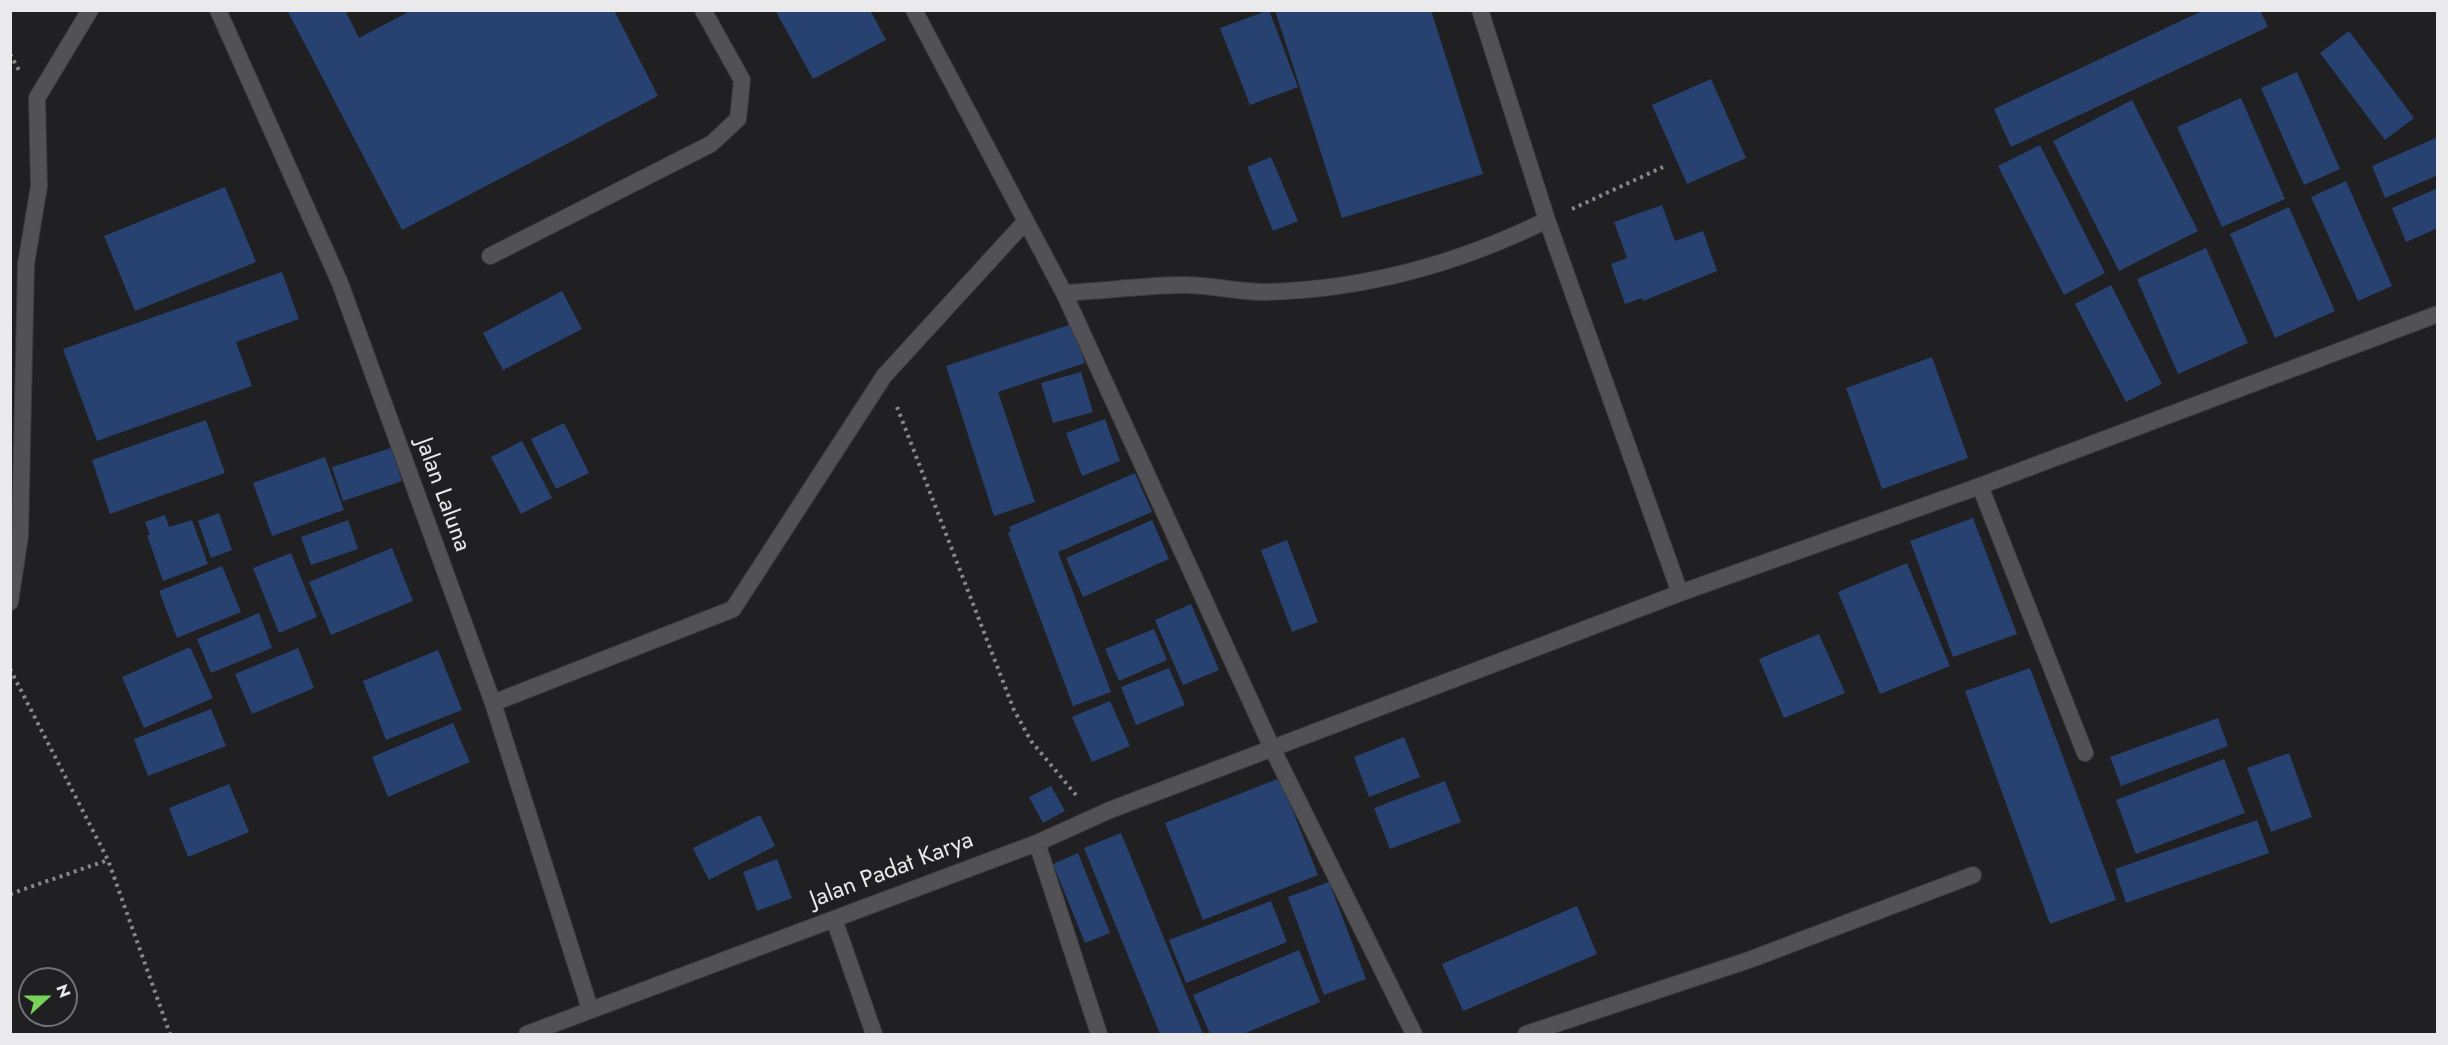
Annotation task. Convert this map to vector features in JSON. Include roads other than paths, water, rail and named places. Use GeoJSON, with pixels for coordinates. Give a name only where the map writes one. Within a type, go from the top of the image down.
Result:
{"type":"FeatureCollection","features":[{"type":"Feature","properties":{"kind":"street"},"geometry":{"type":"LineString","coordinates":[[10,602],[20,536],[18,265],[39,186],[37,98],[90,10]]}},
{"type":"Feature","properties":{"kind":"street","name":"Jalan Laluna"},"geometry":{"type":"LineString","coordinates":[[218,10],[340,283],[493,703],[590,1009]]}},
{"type":"Feature","properties":{"kind":"street"},"geometry":{"type":"LineString","coordinates":[[490,256],[711,144],[738,119],[742,80],[703,10]]}},
{"type":"Feature","properties":{"kind":"street"},"geometry":{"type":"LineString","coordinates":[[914,10],[1064,293],[1272,748],[1414,1035]]}},
{"type":"Feature","properties":{"kind":"street"},"geometry":{"type":"LineString","coordinates":[[1480,10],[1547,220],[1680,593]]}},
{"type":"Feature","properties":{"kind":"street"},"geometry":{"type":"LineString","coordinates":[[1064,293],[1187,285],[1267,292],[1352,283],[1401,275],[1499,244],[1547,220]]}},
{"type":"Feature","properties":{"kind":"street"},"geometry":{"type":"LineString","coordinates":[[493,703],[733,609],[884,376],[1025,222]]}},
{"type":"Feature","properties":{"kind":"street","name":"Jalan Padat Karya"},"geometry":{"type":"LineString","coordinates":[[527,1035],[590,1009],[1037,843],[1110,810],[1680,593],[1980,486],[2438,314]]}},
{"type":"Feature","properties":{"kind":"street"},"geometry":{"type":"LineString","coordinates":[[1980,486],[2085,753]]}},
{"type":"Feature","properties":{"kind":"street"},"geometry":{"type":"LineString","coordinates":[[1037,843],[1099,1035]]}},
{"type":"Feature","properties":{"kind":"street"},"geometry":{"type":"LineString","coordinates":[[1526,1035],[1749,960],[1973,875]]}},
{"type":"Feature","properties":{"kind":"street"},"geometry":{"type":"LineString","coordinates":[[834,919],[874,1035]]}}]}
